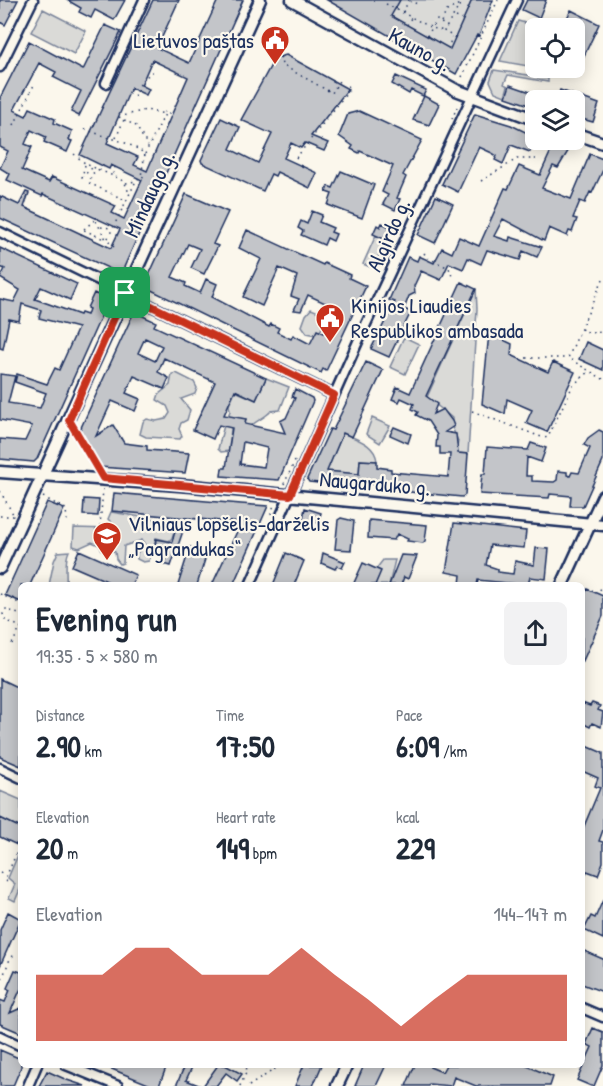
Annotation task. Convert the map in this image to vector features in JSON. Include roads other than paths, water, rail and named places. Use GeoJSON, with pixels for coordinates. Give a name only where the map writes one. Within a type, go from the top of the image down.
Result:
{"type":"FeatureCollection","features":[{"type":"Feature","properties":{"kind":"main road","name":"Mindaugo g."},"geometry":{"type":"LineString","coordinates":[[0,568],[260,0]]}},
{"type":"Feature","properties":{"kind":"main road","name":"Kauno g."},"geometry":{"type":"LineString","coordinates":[[292,0],[438,81],[472,97],[525,116]]}},
{"type":"Feature","properties":{"kind":"main road"},"geometry":{"type":"LineString","coordinates":[[585,137],[603,143]]}},
{"type":"Feature","properties":{"kind":"main road","name":"Naugarduko g."},"geometry":{"type":"LineString","coordinates":[[0,472],[103,478],[603,525]]}},
{"type":"Feature","properties":{"kind":"main road"},"geometry":{"type":"LineString","coordinates":[[563,582],[603,496]]}},
{"type":"Feature","properties":{"kind":"main road"},"geometry":{"type":"LineString","coordinates":[[337,1086],[345,1068]]}},
{"type":"Feature","properties":{"kind":"street"},"geometry":{"type":"LineString","coordinates":[[0,67],[33,0]]}},
{"type":"Feature","properties":{"kind":"street"},"geometry":{"type":"LineString","coordinates":[[106,83],[144,0]]}},
{"type":"Feature","properties":{"kind":"street","name":"Algirdo g."},"geometry":{"type":"LineString","coordinates":[[251,582],[334,395],[517,0]]}},
{"type":"Feature","properties":{"kind":"street"},"geometry":{"type":"LineString","coordinates":[[0,232],[334,395]]}},
{"type":"Feature","properties":{"kind":"street"},"geometry":{"type":"LineString","coordinates":[[0,768],[18,777]]}},
{"type":"Feature","properties":{"kind":"street"},"geometry":{"type":"LineString","coordinates":[[585,1009],[603,1017]]}},
{"type":"Feature","properties":{"kind":"street"},"geometry":{"type":"LineString","coordinates":[[0,1036],[18,1045]]}},
{"type":"Feature","properties":{"kind":"street"},"geometry":{"type":"LineString","coordinates":[[28,1086],[36,1068]]}},
{"type":"Feature","properties":{"kind":"street"},"geometry":{"type":"LineString","coordinates":[[73,1068],[118,1086]]}},
{"type":"Feature","properties":{"kind":"place","name":"Lietuvos paštas"},"geometry":{"type":"Point","coordinates":[275,66]}},
{"type":"Feature","properties":{"kind":"place","name":"Kinijos Liaudies Respublikos ambasada"},"geometry":{"type":"Point","coordinates":[330,344]}},
{"type":"Feature","properties":{"kind":"place","name":"Vilniaus lopšelis-darželis „Pagrandukas“"},"geometry":{"type":"Point","coordinates":[107,562]}}]}
